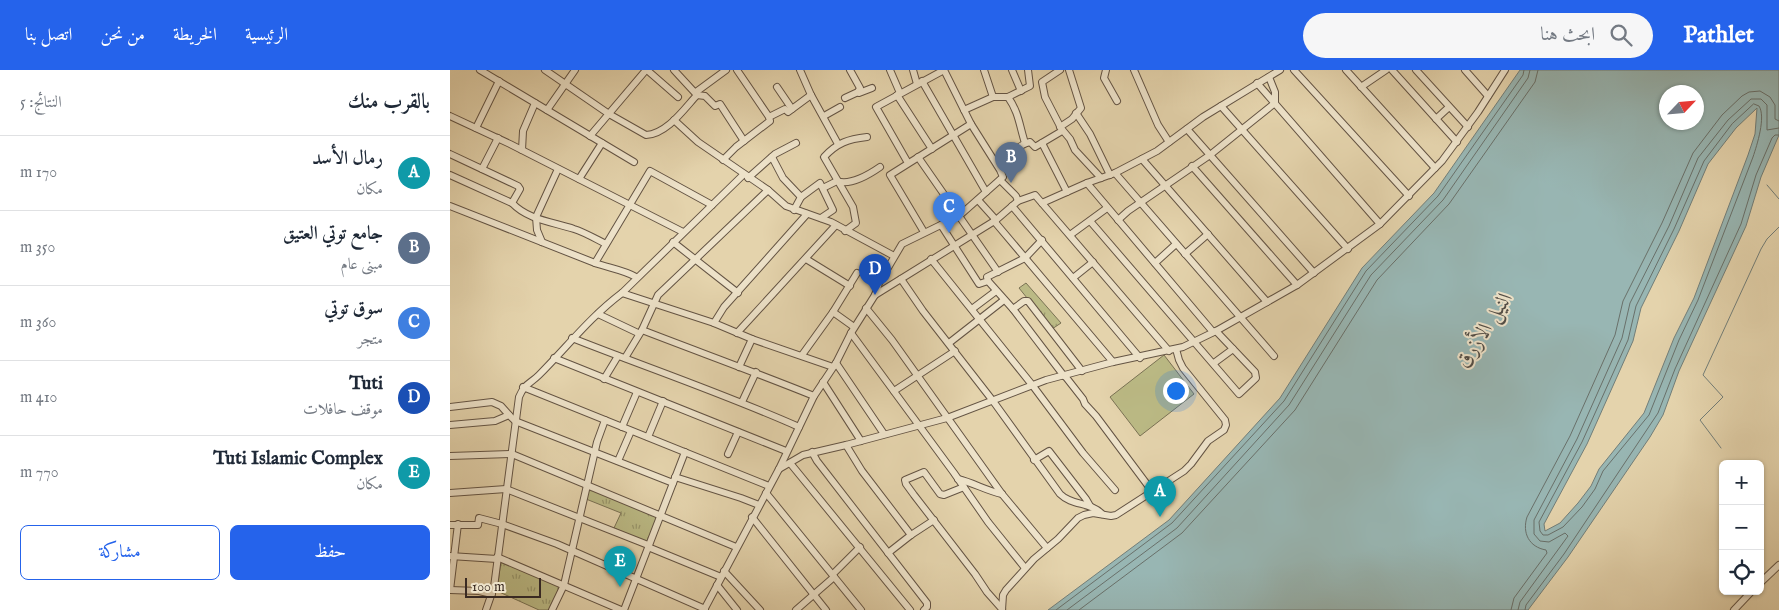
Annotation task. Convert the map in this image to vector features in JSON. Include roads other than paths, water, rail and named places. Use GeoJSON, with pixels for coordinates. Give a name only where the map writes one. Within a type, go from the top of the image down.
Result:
{"type":"FeatureCollection","features":[{"type":"Feature","properties":{"kind":"street"},"geometry":{"type":"LineString","coordinates":[[480,70],[634,162]]}},
{"type":"Feature","properties":{"kind":"street"},"geometry":{"type":"LineString","coordinates":[[545,70],[609,114],[646,135],[659,132],[674,120],[697,93],[726,70]]}},
{"type":"Feature","properties":{"kind":"street"},"geometry":{"type":"LineString","coordinates":[[547,110],[574,70]]}},
{"type":"Feature","properties":{"kind":"street"},"geometry":{"type":"LineString","coordinates":[[674,70],[697,93],[705,96],[715,106],[720,104],[744,141]]}},
{"type":"Feature","properties":{"kind":"street"},"geometry":{"type":"LineString","coordinates":[[737,70],[770,117]]}},
{"type":"Feature","properties":{"kind":"street"},"geometry":{"type":"LineString","coordinates":[[800,70],[811,96],[824,116],[838,144]]}},
{"type":"Feature","properties":{"kind":"street"},"geometry":{"type":"LineString","coordinates":[[850,70],[860,88],[858,92]]}},
{"type":"Feature","properties":{"kind":"street"},"geometry":{"type":"LineString","coordinates":[[890,70],[899,94],[932,149]]}},
{"type":"Feature","properties":{"kind":"street"},"geometry":{"type":"LineString","coordinates":[[913,70],[919,83],[953,135],[986,192]]}},
{"type":"Feature","properties":{"kind":"street"},"geometry":{"type":"LineString","coordinates":[[450,525],[478,525],[479,518],[502,524],[572,551],[704,610],[768,490],[814,396],[834,365],[902,244],[959,216],[1003,177],[1000,169],[971,124],[944,70],[934,72],[919,83],[876,107],[908,163]]}},
{"type":"Feature","properties":{"kind":"street"},"geometry":{"type":"LineString","coordinates":[[984,70],[993,97]]}},
{"type":"Feature","properties":{"kind":"street"},"geometry":{"type":"LineString","coordinates":[[1012,70],[1020,91]]}},
{"type":"Feature","properties":{"kind":"street"},"geometry":{"type":"LineString","coordinates":[[964,110],[993,97],[1008,97],[1030,86],[1028,70]]}},
{"type":"Feature","properties":{"kind":"street"},"geometry":{"type":"LineString","coordinates":[[1060,70],[1042,82],[1045,97],[1075,150],[1101,178]]}},
{"type":"Feature","properties":{"kind":"street"},"geometry":{"type":"LineString","coordinates":[[1000,169],[1011,154],[1025,143],[1030,142],[1035,147],[1042,143],[1062,128],[1081,108],[1069,70]]}},
{"type":"Feature","properties":{"kind":"street"},"geometry":{"type":"LineString","coordinates":[[1106,70],[1104,78],[1117,101]]}},
{"type":"Feature","properties":{"kind":"street"},"geometry":{"type":"LineString","coordinates":[[1134,70],[1158,125],[1169,142]]}},
{"type":"Feature","properties":{"kind":"street"},"geometry":{"type":"LineString","coordinates":[[1042,203],[1112,174],[1142,159],[1221,106],[1280,70]]}},
{"type":"Feature","properties":{"kind":"street"},"geometry":{"type":"LineString","coordinates":[[1294,70],[1409,196]]}},
{"type":"Feature","properties":{"kind":"street"},"geometry":{"type":"LineString","coordinates":[[1346,70],[1435,168]]}},
{"type":"Feature","properties":{"kind":"street"},"geometry":{"type":"LineString","coordinates":[[1362,87],[1386,70]]}},
{"type":"Feature","properties":{"kind":"street"},"geometry":{"type":"LineString","coordinates":[[1392,70],[1457,142]]}},
{"type":"Feature","properties":{"kind":"street"},"geometry":{"type":"LineString","coordinates":[[1416,70],[1468,127]]}},
{"type":"Feature","properties":{"kind":"street"},"geometry":{"type":"LineString","coordinates":[[1465,70],[1488,96]]}},
{"type":"Feature","properties":{"kind":"street"},"geometry":{"type":"LineString","coordinates":[[779,468],[812,452],[846,445],[947,418],[1046,380],[1113,362],[1140,358],[1176,349],[1194,342],[1240,317],[1297,285],[1380,224],[1409,196],[1457,142],[1505,70]]}},
{"type":"Feature","properties":{"kind":"street"},"geometry":{"type":"LineString","coordinates":[[590,136],[649,71],[678,96]]}},
{"type":"Feature","properties":{"kind":"street"},"geometry":{"type":"LineString","coordinates":[[1118,220],[1139,203],[1210,155],[1275,103],[1275,92],[1269,77]]}},
{"type":"Feature","properties":{"kind":"street"},"geometry":{"type":"LineString","coordinates":[[476,128],[498,81]]}},
{"type":"Feature","properties":{"kind":"street"},"geometry":{"type":"LineString","coordinates":[[1257,83],[1380,224]]}},
{"type":"Feature","properties":{"kind":"street"},"geometry":{"type":"LineString","coordinates":[[777,87],[792,110]]}},
{"type":"Feature","properties":{"kind":"street"},"geometry":{"type":"LineString","coordinates":[[845,98],[872,88]]}},
{"type":"Feature","properties":{"kind":"street"},"geometry":{"type":"LineString","coordinates":[[723,160],[770,121],[770,117],[785,109],[787,112],[792,110],[811,96]]}},
{"type":"Feature","properties":{"kind":"street"},"geometry":{"type":"LineString","coordinates":[[1008,97],[1019,115],[1019,124],[1025,143]]}},
{"type":"Feature","properties":{"kind":"street"},"geometry":{"type":"LineString","coordinates":[[522,150],[524,131],[535,103]]}},
{"type":"Feature","properties":{"kind":"street"},"geometry":{"type":"LineString","coordinates":[[1221,106],[1348,249]]}},
{"type":"Feature","properties":{"kind":"street"},"geometry":{"type":"LineString","coordinates":[[824,116],[840,107]]}},
{"type":"Feature","properties":{"kind":"street"},"geometry":{"type":"LineString","coordinates":[[1436,119],[1449,107]]}},
{"type":"Feature","properties":{"kind":"street"},"geometry":{"type":"LineString","coordinates":[[1076,113],[1112,174],[1274,356]]}},
{"type":"Feature","properties":{"kind":"street"},"geometry":{"type":"LineString","coordinates":[[450,116],[498,138],[683,232]]}},
{"type":"Feature","properties":{"kind":"street"},"geometry":{"type":"LineString","coordinates":[[674,120],[698,142],[768,190],[786,206],[836,225],[894,256]]}},
{"type":"Feature","properties":{"kind":"street"},"geometry":{"type":"LineString","coordinates":[[924,232],[890,174],[971,124]]}},
{"type":"Feature","properties":{"kind":"street"},"geometry":{"type":"LineString","coordinates":[[1187,129],[1314,273]]}},
{"type":"Feature","properties":{"kind":"street"},"geometry":{"type":"LineString","coordinates":[[846,231],[856,223],[852,205],[824,157],[838,144],[850,139],[867,137]]}},
{"type":"Feature","properties":{"kind":"street"},"geometry":{"type":"LineString","coordinates":[[482,169],[498,138]]}},
{"type":"Feature","properties":{"kind":"street"},"geometry":{"type":"LineString","coordinates":[[579,179],[602,143]]}},
{"type":"Feature","properties":{"kind":"street"},"geometry":{"type":"LineString","coordinates":[[486,610],[492,594],[515,422],[519,397],[523,387],[538,376],[572,338],[622,293],[636,277],[712,204],[746,176],[796,143]]}},
{"type":"Feature","properties":{"kind":"street"},"geometry":{"type":"LineString","coordinates":[[1042,143],[1067,192]]}},
{"type":"Feature","properties":{"kind":"street"},"geometry":{"type":"LineString","coordinates":[[450,154],[519,187],[512,203]]}},
{"type":"Feature","properties":{"kind":"street"},"geometry":{"type":"LineString","coordinates":[[918,157],[998,272]]}},
{"type":"Feature","properties":{"kind":"street"},"geometry":{"type":"LineString","coordinates":[[772,158],[783,178],[801,197]]}},
{"type":"Feature","properties":{"kind":"street"},"geometry":{"type":"LineString","coordinates":[[1142,159],[1267,302]]}},
{"type":"Feature","properties":{"kind":"street"},"geometry":{"type":"LineString","coordinates":[[1192,166],[1297,285]]}},
{"type":"Feature","properties":{"kind":"street"},"geometry":{"type":"LineString","coordinates":[[823,188],[837,181],[842,183],[859,179],[880,167]]}},
{"type":"Feature","properties":{"kind":"street"},"geometry":{"type":"LineString","coordinates":[[542,242],[537,230],[536,217],[558,168]]}},
{"type":"Feature","properties":{"kind":"street"},"geometry":{"type":"LineString","coordinates":[[595,264],[650,171],[712,204]]}},
{"type":"Feature","properties":{"kind":"street"},"geometry":{"type":"LineString","coordinates":[[450,175],[512,203],[518,209],[536,217],[552,224],[574,229],[606,244]]}},
{"type":"Feature","properties":{"kind":"street"},"geometry":{"type":"LineString","coordinates":[[1000,180],[1016,196],[1018,201]]}},
{"type":"Feature","properties":{"kind":"street"},"geometry":{"type":"LineString","coordinates":[[794,210],[801,197],[819,182],[833,210],[820,218]]}},
{"type":"Feature","properties":{"kind":"street"},"geometry":{"type":"LineString","coordinates":[[1087,183],[1214,331],[1255,372],[1256,378],[1239,394],[1090,221]]}},
{"type":"Feature","properties":{"kind":"street"},"geometry":{"type":"LineString","coordinates":[[604,379],[640,332],[658,295],[768,190]]}},
{"type":"Feature","properties":{"kind":"street"},"geometry":{"type":"LineString","coordinates":[[875,294],[995,220],[1018,201],[1035,194],[1169,351]]}},
{"type":"Feature","properties":{"kind":"street"},"geometry":{"type":"LineString","coordinates":[[978,200],[1113,362]]}},
{"type":"Feature","properties":{"kind":"street"},"geometry":{"type":"LineString","coordinates":[[450,206],[595,264],[627,272],[636,277]]}},
{"type":"Feature","properties":{"kind":"street"},"geometry":{"type":"LineString","coordinates":[[1012,206],[1140,358]]}},
{"type":"Feature","properties":{"kind":"street"},"geometry":{"type":"LineString","coordinates":[[1070,235],[1107,208]]}},
{"type":"Feature","properties":{"kind":"street"},"geometry":{"type":"LineString","coordinates":[[714,323],[724,307],[807,214]]}},
{"type":"Feature","properties":{"kind":"street"},"geometry":{"type":"LineString","coordinates":[[940,224],[979,284],[988,281]]}},
{"type":"Feature","properties":{"kind":"street"},"geometry":{"type":"LineString","coordinates":[[737,333],[836,225]]}},
{"type":"Feature","properties":{"kind":"street"},"geometry":{"type":"LineString","coordinates":[[1185,254],[1208,234]]}},
{"type":"Feature","properties":{"kind":"street"},"geometry":{"type":"LineString","coordinates":[[1042,240],[1025,258],[987,277],[988,281],[1013,309],[1152,491]]}},
{"type":"Feature","properties":{"kind":"street"},"geometry":{"type":"LineString","coordinates":[[673,242],[738,293]]}},
{"type":"Feature","properties":{"kind":"street"},"geometry":{"type":"LineString","coordinates":[[1155,263],[1176,244]]}},
{"type":"Feature","properties":{"kind":"street"},"geometry":{"type":"LineString","coordinates":[[806,259],[850,286]]}},
{"type":"Feature","properties":{"kind":"street"},"geometry":{"type":"LineString","coordinates":[[932,259],[1033,386],[1083,453],[1115,490]]}},
{"type":"Feature","properties":{"kind":"street"},"geometry":{"type":"LineString","coordinates":[[1073,278],[1093,262]]}},
{"type":"Feature","properties":{"kind":"street"},"geometry":{"type":"LineString","coordinates":[[802,355],[833,312],[857,273]]}},
{"type":"Feature","properties":{"kind":"street"},"geometry":{"type":"LineString","coordinates":[[901,279],[994,401],[1034,460],[1064,499],[1098,509],[1102,514]]}},
{"type":"Feature","properties":{"kind":"street"},"geometry":{"type":"LineString","coordinates":[[972,309],[996,291]]}},
{"type":"Feature","properties":{"kind":"street"},"geometry":{"type":"LineString","coordinates":[[622,293],[714,323],[752,339],[834,365],[884,434]]}},
{"type":"Feature","properties":{"kind":"street"},"geometry":{"type":"LineString","coordinates":[[949,343],[1004,300]]}},
{"type":"Feature","properties":{"kind":"street"},"geometry":{"type":"LineString","coordinates":[[1013,309],[1024,300],[1028,301],[1082,371]]}},
{"type":"Feature","properties":{"kind":"street"},"geometry":{"type":"LineString","coordinates":[[866,308],[879,322],[1002,494],[1047,548]]}},
{"type":"Feature","properties":{"kind":"street"},"geometry":{"type":"LineString","coordinates":[[833,312],[852,330],[988,522],[1025,568]]}},
{"type":"Feature","properties":{"kind":"street"},"geometry":{"type":"LineString","coordinates":[[598,314],[640,332],[756,372],[814,396]]}},
{"type":"Feature","properties":{"kind":"street"},"geometry":{"type":"LineString","coordinates":[[572,338],[742,402],[799,427]]}},
{"type":"Feature","properties":{"kind":"street"},"geometry":{"type":"LineString","coordinates":[[739,367],[752,339]]}},
{"type":"Feature","properties":{"kind":"street"},"geometry":{"type":"LineString","coordinates":[[1002,610],[1003,595],[1006,590],[1025,568],[1058,539],[1078,518],[1084,515],[1116,515],[1184,471],[1208,441],[1224,430],[1225,420],[1182,368],[1176,349]]}},
{"type":"Feature","properties":{"kind":"street"},"geometry":{"type":"LineString","coordinates":[[1214,364],[1233,349]]}},
{"type":"Feature","properties":{"kind":"street"},"geometry":{"type":"LineString","coordinates":[[894,391],[955,351]]}},
{"type":"Feature","properties":{"kind":"street"},"geometry":{"type":"LineString","coordinates":[[554,358],[786,451]]}},
{"type":"Feature","properties":{"kind":"street"},"geometry":{"type":"LineString","coordinates":[[742,402],[756,372]]}},
{"type":"Feature","properties":{"kind":"street"},"geometry":{"type":"LineString","coordinates":[[823,382],[861,441]]}},
{"type":"Feature","properties":{"kind":"street"},"geometry":{"type":"LineString","coordinates":[[523,387],[685,452],[768,490],[861,610]]}},
{"type":"Feature","properties":{"kind":"street"},"geometry":{"type":"LineString","coordinates":[[622,427],[637,392]]}},
{"type":"Feature","properties":{"kind":"street"},"geometry":{"type":"LineString","coordinates":[[648,437],[663,401]]}},
{"type":"Feature","properties":{"kind":"street"},"geometry":{"type":"LineString","coordinates":[[450,407],[492,402],[501,406],[515,422],[618,461],[759,505]]}},
{"type":"Feature","properties":{"kind":"street"},"geometry":{"type":"LineString","coordinates":[[450,424],[495,421],[509,415]]}},
{"type":"Feature","properties":{"kind":"street"},"geometry":{"type":"LineString","coordinates":[[552,610],[564,585],[595,452],[605,420]]}},
{"type":"Feature","properties":{"kind":"street"},"geometry":{"type":"LineString","coordinates":[[618,461],[631,431]]}},
{"type":"Feature","properties":{"kind":"street"},"geometry":{"type":"LineString","coordinates":[[728,454],[738,432]]}},
{"type":"Feature","properties":{"kind":"street"},"geometry":{"type":"LineString","coordinates":[[846,445],[862,472],[911,535]]}},
{"type":"Feature","properties":{"kind":"street"},"geometry":{"type":"LineString","coordinates":[[1034,460],[1049,451],[1090,506]]}},
{"type":"Feature","properties":{"kind":"street"},"geometry":{"type":"LineString","coordinates":[[452,556],[497,558],[622,610],[636,579],[685,452]]}},
{"type":"Feature","properties":{"kind":"street"},"geometry":{"type":"LineString","coordinates":[[812,452],[817,462],[927,603],[927,607],[924,610]]}},
{"type":"Feature","properties":{"kind":"street"},"geometry":{"type":"LineString","coordinates":[[450,456],[512,454],[736,547]]}},
{"type":"Feature","properties":{"kind":"street"},"geometry":{"type":"LineString","coordinates":[[790,463],[910,610]]}},
{"type":"Feature","properties":{"kind":"street"},"geometry":{"type":"LineString","coordinates":[[964,487],[944,495],[940,494],[924,472],[905,480],[906,484],[1002,610]]}},
{"type":"Feature","properties":{"kind":"street"},"geometry":{"type":"LineString","coordinates":[[958,479],[991,492],[1002,494]]}},
{"type":"Feature","properties":{"kind":"street"},"geometry":{"type":"LineString","coordinates":[[450,493],[506,489],[557,508],[648,546],[723,574],[760,610]]}},
{"type":"Feature","properties":{"kind":"street"},"geometry":{"type":"LineString","coordinates":[[752,517],[826,610]]}},
{"type":"Feature","properties":{"kind":"street"},"geometry":{"type":"LineString","coordinates":[[888,553],[934,520]]}},
{"type":"Feature","properties":{"kind":"street"},"geometry":{"type":"LineString","coordinates":[[458,524],[452,556],[450,590],[480,591],[492,594]]}},
{"type":"Feature","properties":{"kind":"street"},"geometry":{"type":"LineString","coordinates":[[799,609],[860,547]]}},
{"type":"Feature","properties":{"kind":"street"},"geometry":{"type":"LineString","coordinates":[[1764,579],[1779,565]]}},
{"type":"Feature","properties":{"kind":"street"},"geometry":{"type":"LineString","coordinates":[[717,585],[738,610]]}},
{"type":"Feature","properties":{"kind":"street"},"geometry":{"type":"LineString","coordinates":[[1734,610],[1748,595]]}},
{"type":"Feature","properties":{"kind":"water","name":"النيل الأزرق"},"geometry":{"type":"Polygon","coordinates":[[[1520,70],[1779,70],[1779,135],[1761,177],[1746,226],[1679,371],[1663,415],[1568,557],[1528,610],[1048,610],[1169,520],[1280,398],[1362,268],[1434,193],[1520,70]],[[1757,108],[1736,128],[1708,164],[1679,231],[1641,308],[1633,341],[1587,444],[1544,524],[1545,531],[1560,523],[1578,503],[1591,486],[1599,469],[1644,413],[1674,338],[1694,298],[1755,134],[1757,108]]]}},
{"type":"Feature","properties":{"kind":"waterway"},"geometry":{"type":"LineString","coordinates":[[1767,185],[1779,199]]}},
{"type":"Feature","properties":{"kind":"waterway"},"geometry":{"type":"LineString","coordinates":[[1721,448],[1700,420],[1723,397],[1703,375],[1761,249],[1767,239],[1779,227]]}},
{"type":"Feature","properties":{"kind":"place","name":"جامع توتي العتيق"},"geometry":{"type":"Point","coordinates":[1011,183]}},
{"type":"Feature","properties":{"kind":"place","name":"سوق توتي"},"geometry":{"type":"Point","coordinates":[949,233]}},
{"type":"Feature","properties":{"kind":"place","name":"Tuti"},"geometry":{"type":"Point","coordinates":[875,295]}},
{"type":"Feature","properties":{"kind":"place","name":"رمال الأسد"},"geometry":{"type":"Point","coordinates":[1160,517]}},
{"type":"Feature","properties":{"kind":"place","name":"Tuti Islamic Complex"},"geometry":{"type":"Point","coordinates":[620,587]}}]}
